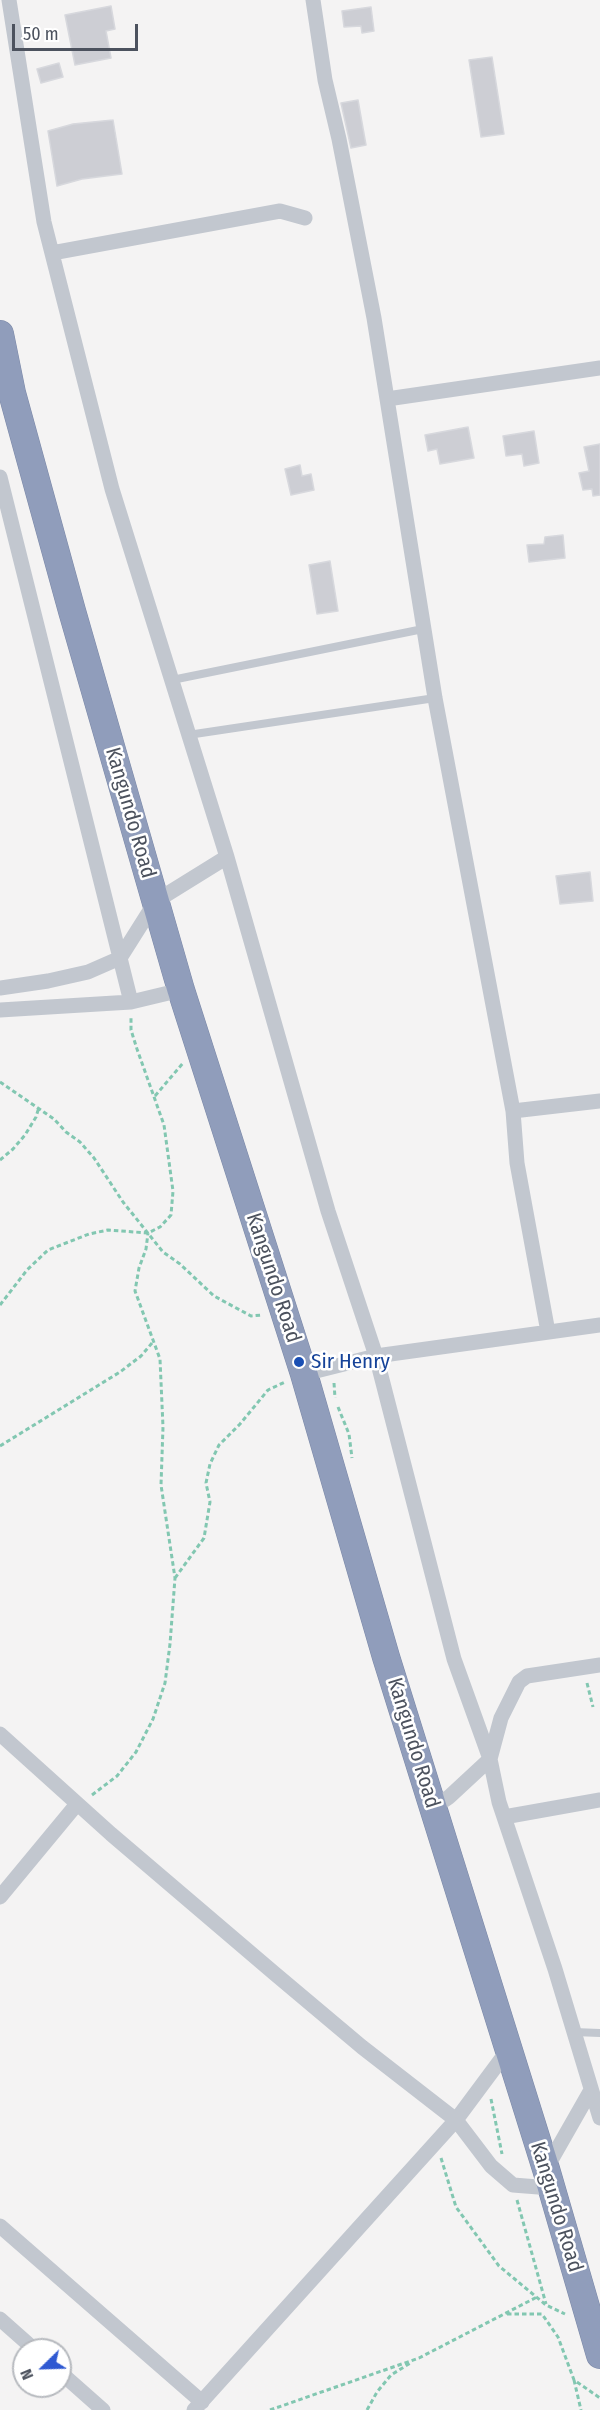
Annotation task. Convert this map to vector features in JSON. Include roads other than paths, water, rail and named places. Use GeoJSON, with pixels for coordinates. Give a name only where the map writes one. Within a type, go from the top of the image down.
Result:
{"type":"FeatureCollection","features":[{"type":"Feature","properties":{"kind":"highway","name":"Kangundo Road"},"geometry":{"type":"LineString","coordinates":[[0,334],[12,393],[72,611],[182,990],[304,1374],[386,1657],[548,2178],[600,2354]]}},
{"type":"Feature","properties":{"kind":"street"},"geometry":{"type":"LineString","coordinates":[[313,0],[325,80],[372,306],[435,699],[513,1111],[517,1163],[548,1332]]}},
{"type":"Feature","properties":{"kind":"street"},"geometry":{"type":"LineString","coordinates":[[6,3],[44,222],[112,489],[227,857],[328,1211],[376,1356],[454,1659],[490,1759],[504,1818],[555,1969],[600,2118]]}},
{"type":"Feature","properties":{"kind":"street"},"geometry":{"type":"LineString","coordinates":[[52,253],[280,210],[305,218]]}},
{"type":"Feature","properties":{"kind":"street"},"geometry":{"type":"LineString","coordinates":[[387,399],[600,368]]}},
{"type":"Feature","properties":{"kind":"street"},"geometry":{"type":"LineString","coordinates":[[0,477],[131,1002]]}},
{"type":"Feature","properties":{"kind":"street"},"geometry":{"type":"LineString","coordinates":[[0,988],[88,972],[120,958],[156,901],[227,857]]}},
{"type":"Feature","properties":{"kind":"street"},"geometry":{"type":"LineString","coordinates":[[0,1010],[131,1002],[182,990]]}},
{"type":"Feature","properties":{"kind":"street"},"geometry":{"type":"LineString","coordinates":[[513,1111],[600,1101]]}},
{"type":"Feature","properties":{"kind":"street"},"geometry":{"type":"LineString","coordinates":[[304,1374],[376,1356],[600,1325]]}},
{"type":"Feature","properties":{"kind":"street"},"geometry":{"type":"LineString","coordinates":[[433,1808],[449,1797],[490,1759],[501,1718],[519,1682],[527,1676],[600,1665]]}},
{"type":"Feature","properties":{"kind":"street"},"geometry":{"type":"LineString","coordinates":[[0,1734],[77,1804],[353,2039],[456,2120],[491,2166],[513,2185],[548,2178],[591,2090]]}},
{"type":"Feature","properties":{"kind":"street"},"geometry":{"type":"LineString","coordinates":[[504,1818],[600,1800]]}},
{"type":"Feature","properties":{"kind":"street"},"geometry":{"type":"LineString","coordinates":[[0,1897],[77,1804]]}},
{"type":"Feature","properties":{"kind":"street"},"geometry":{"type":"LineString","coordinates":[[0,2226],[198,2406],[456,2120],[508,2050]]}},
{"type":"Feature","properties":{"kind":"street"},"geometry":{"type":"LineString","coordinates":[[0,2319],[21,2338]]}},
{"type":"Feature","properties":{"kind":"street"},"geometry":{"type":"LineString","coordinates":[[72,2383],[103,2410]]}},
{"type":"Feature","properties":{"kind":"lane"},"geometry":{"type":"LineString","coordinates":[[172,680],[423,629]]}},
{"type":"Feature","properties":{"kind":"lane"},"geometry":{"type":"LineString","coordinates":[[188,735],[435,699]]}},
{"type":"Feature","properties":{"kind":"lane"},"geometry":{"type":"LineString","coordinates":[[573,2032],[600,2033]]}},
{"type":"Feature","properties":{"kind":"place","name":"Sir Henry"},"geometry":{"type":"Point","coordinates":[299,1362]}}]}
